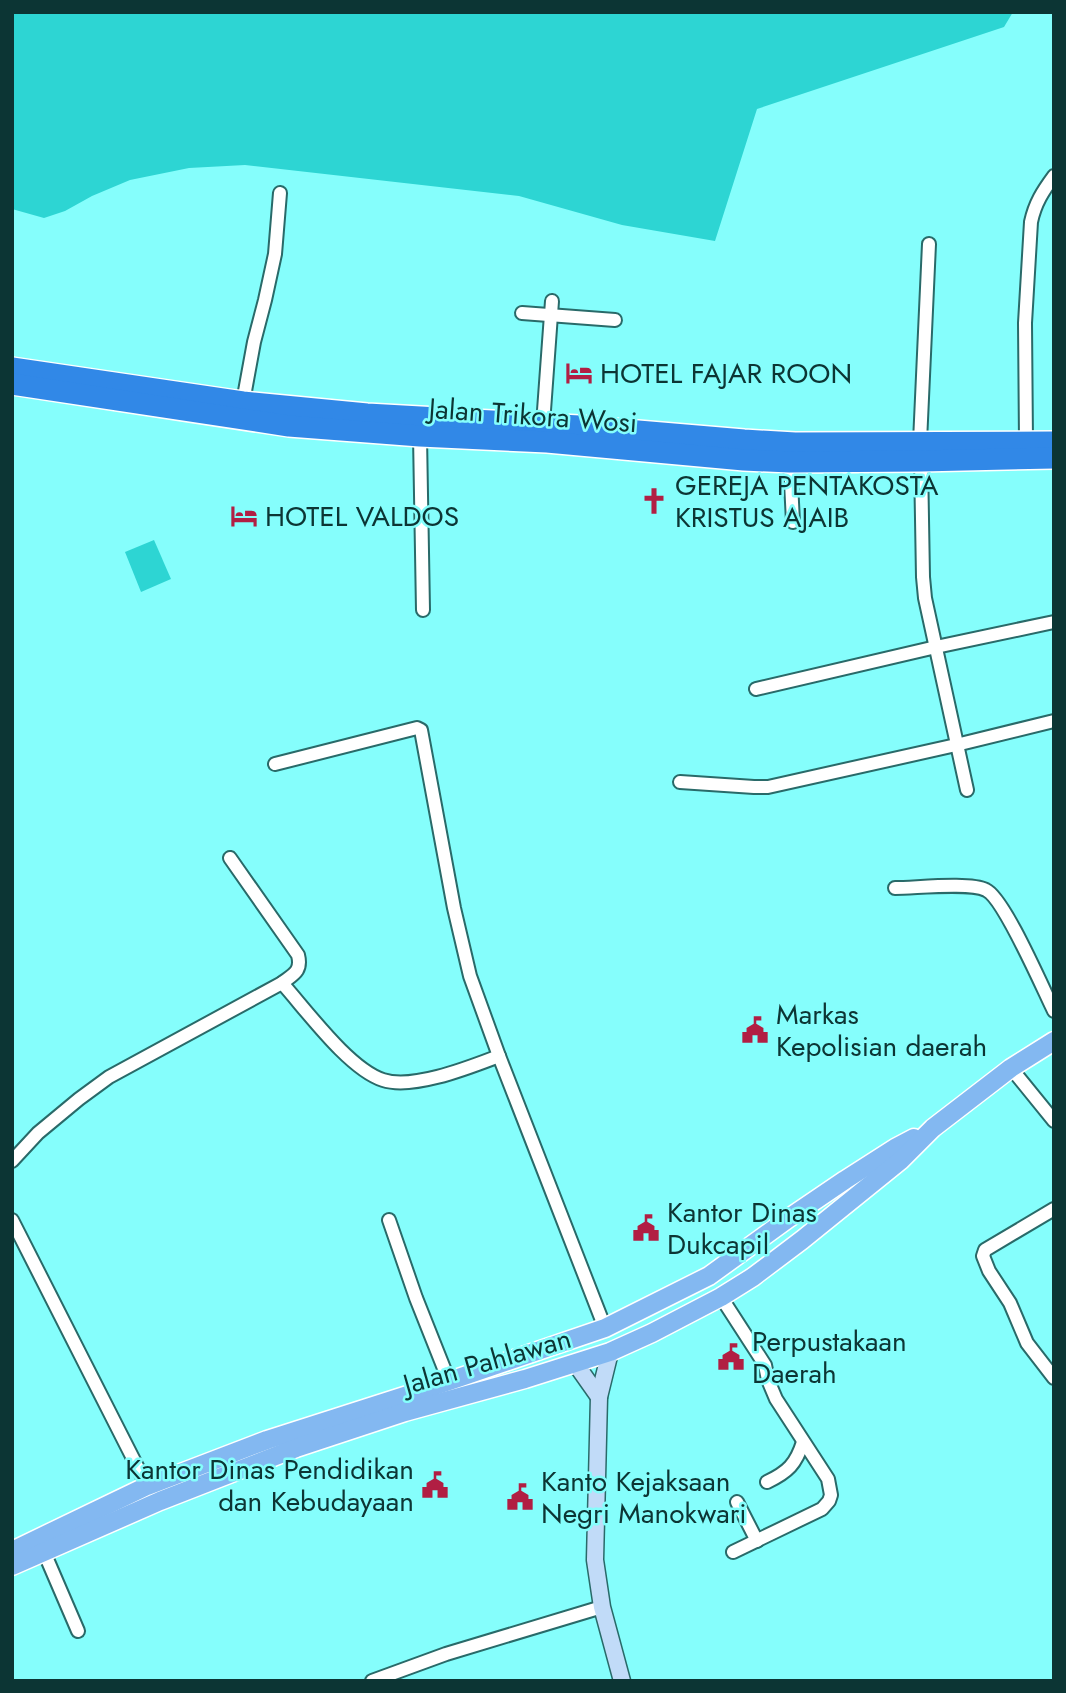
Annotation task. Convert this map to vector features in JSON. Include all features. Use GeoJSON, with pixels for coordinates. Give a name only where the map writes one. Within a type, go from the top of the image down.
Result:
{"type":"FeatureCollection","features":[{"type":"Feature","properties":{"kind":"highway","name":"Jalan Trikora Wosi"},"geometry":{"type":"LineString","coordinates":[[12,368],[243,401],[367,414],[543,424],[578,436],[744,460],[790,462],[1026,442],[1054,442]]}},
{"type":"Feature","properties":{"kind":"highway","name":"Jalan Trikora Wosi"},"geometry":{"type":"LineString","coordinates":[[12,384],[289,426],[420,436],[744,440],[1054,458]]}},
{"type":"Feature","properties":{"kind":"main road","name":"Jalan Pahlawan"},"geometry":{"type":"LineString","coordinates":[[12,1551],[147,1486],[270,1448],[347,1431],[426,1398],[524,1379],[610,1352],[652,1333],[722,1297],[753,1277],[901,1160],[933,1128],[1011,1068],[1054,1041]]}},
{"type":"Feature","properties":{"kind":"main road","name":"Jalan Pahlawan"},"geometry":{"type":"LineString","coordinates":[[426,1398],[449,1381],[605,1328],[709,1276],[845,1180],[895,1148],[933,1128]]}},
{"type":"Feature","properties":{"kind":"main road"},"geometry":{"type":"LineString","coordinates":[[610,1352],[600,1397],[596,1560],[602,1607],[622,1681]]}},
{"type":"Feature","properties":{"kind":"main road"},"geometry":{"type":"LineString","coordinates":[[519,1358],[524,1379]]}},
{"type":"Feature","properties":{"kind":"main road"},"geometry":{"type":"LineString","coordinates":[[575,1363],[600,1397]]}},
{"type":"Feature","properties":{"kind":"main road","name":"Jalan Pahlawan"},"geometry":{"type":"LineString","coordinates":[[12,1566],[160,1501],[270,1448]]}},
{"type":"Feature","properties":{"kind":"street"},"geometry":{"type":"LineString","coordinates":[[1026,442],[1025,323],[1031,222],[1039,198],[1054,176]]}},
{"type":"Feature","properties":{"kind":"street"},"geometry":{"type":"LineString","coordinates":[[243,401],[273,263],[280,193]]}},
{"type":"Feature","properties":{"kind":"street"},"geometry":{"type":"LineString","coordinates":[[929,244],[920,452],[923,577],[925,598],[967,790]]}},
{"type":"Feature","properties":{"kind":"street"},"geometry":{"type":"LineString","coordinates":[[543,424],[552,301]]}},
{"type":"Feature","properties":{"kind":"street"},"geometry":{"type":"LineString","coordinates":[[522,313],[615,320]]}},
{"type":"Feature","properties":{"kind":"street"},"geometry":{"type":"LineString","coordinates":[[420,436],[423,611]]}},
{"type":"Feature","properties":{"kind":"street"},"geometry":{"type":"LineString","coordinates":[[790,462],[793,522]]}},
{"type":"Feature","properties":{"kind":"street"},"geometry":{"type":"LineString","coordinates":[[756,689],[1054,622]]}},
{"type":"Feature","properties":{"kind":"street"},"geometry":{"type":"LineString","coordinates":[[680,782],[768,787],[1054,722]]}},
{"type":"Feature","properties":{"kind":"street"},"geometry":{"type":"LineString","coordinates":[[275,764],[417,728],[421,730],[454,908],[470,976],[605,1328]]}},
{"type":"Feature","properties":{"kind":"street"},"geometry":{"type":"LineString","coordinates":[[12,1161],[38,1133],[109,1077],[282,984],[298,970],[298,955],[230,858]]}},
{"type":"Feature","properties":{"kind":"street"},"geometry":{"type":"LineString","coordinates":[[895,888],[971,886],[988,890],[997,899],[1054,1010]]}},
{"type":"Feature","properties":{"kind":"street"},"geometry":{"type":"LineString","coordinates":[[282,984],[351,1060],[383,1080],[413,1082],[499,1056]]}},
{"type":"Feature","properties":{"kind":"street"},"geometry":{"type":"LineString","coordinates":[[1011,1068],[1054,1121]]}},
{"type":"Feature","properties":{"kind":"street"},"geometry":{"type":"LineString","coordinates":[[1053,1212],[985,1250],[983,1256],[989,1271],[1010,1303],[1027,1343],[1054,1378]]}},
{"type":"Feature","properties":{"kind":"street"},"geometry":{"type":"LineString","coordinates":[[12,1220],[147,1486]]}},
{"type":"Feature","properties":{"kind":"street"},"geometry":{"type":"LineString","coordinates":[[389,1220],[449,1381]]}},
{"type":"Feature","properties":{"kind":"street"},"geometry":{"type":"LineString","coordinates":[[722,1297],[765,1365],[770,1387],[828,1479],[831,1495],[822,1509],[733,1552]]}},
{"type":"Feature","properties":{"kind":"street"},"geometry":{"type":"LineString","coordinates":[[767,1482],[792,1466],[803,1442]]}},
{"type":"Feature","properties":{"kind":"street"},"geometry":{"type":"LineString","coordinates":[[737,1502],[757,1541]]}},
{"type":"Feature","properties":{"kind":"street"},"geometry":{"type":"LineString","coordinates":[[44,1552],[78,1631]]}},
{"type":"Feature","properties":{"kind":"street"},"geometry":{"type":"LineString","coordinates":[[372,1681],[446,1654],[602,1607]]}},
{"type":"Feature","properties":{"kind":"water"},"geometry":{"type":"Polygon","coordinates":[[[12,12],[1013,12],[1004,27],[757,109],[715,241],[622,225],[519,196],[245,165],[189,168],[130,180],[44,218],[12,209],[12,12]]]}},
{"type":"Feature","properties":{"kind":"water"},"geometry":{"type":"Polygon","coordinates":[[[154,540],[171,579],[141,592],[125,552],[154,540]]]}},
{"type":"Feature","properties":{"kind":"place","name":"HOTEL FAJAR ROON"},"geometry":{"type":"Point","coordinates":[579,373]}},
{"type":"Feature","properties":{"kind":"place","name":"GEREJA PENTAKOSTA KRISTUS AJAIB"},"geometry":{"type":"Point","coordinates":[654,501]}},
{"type":"Feature","properties":{"kind":"place","name":"HOTEL VALDOS"},"geometry":{"type":"Point","coordinates":[244,516]}},
{"type":"Feature","properties":{"kind":"place","name":"Markas Kepolisian daerah"},"geometry":{"type":"Point","coordinates":[755,1030]}},
{"type":"Feature","properties":{"kind":"place","name":"Kantor Dinas Dukcapil"},"geometry":{"type":"Point","coordinates":[646,1228]}},
{"type":"Feature","properties":{"kind":"place","name":"Perpustakaan Daerah"},"geometry":{"type":"Point","coordinates":[731,1357]}},
{"type":"Feature","properties":{"kind":"place","name":"Kantor Dinas Pendidikan dan Kebudayaan"},"geometry":{"type":"Point","coordinates":[435,1485]}},
{"type":"Feature","properties":{"kind":"place","name":"Kanto Kejaksaan Negri Manokwari"},"geometry":{"type":"Point","coordinates":[520,1497]}}]}
